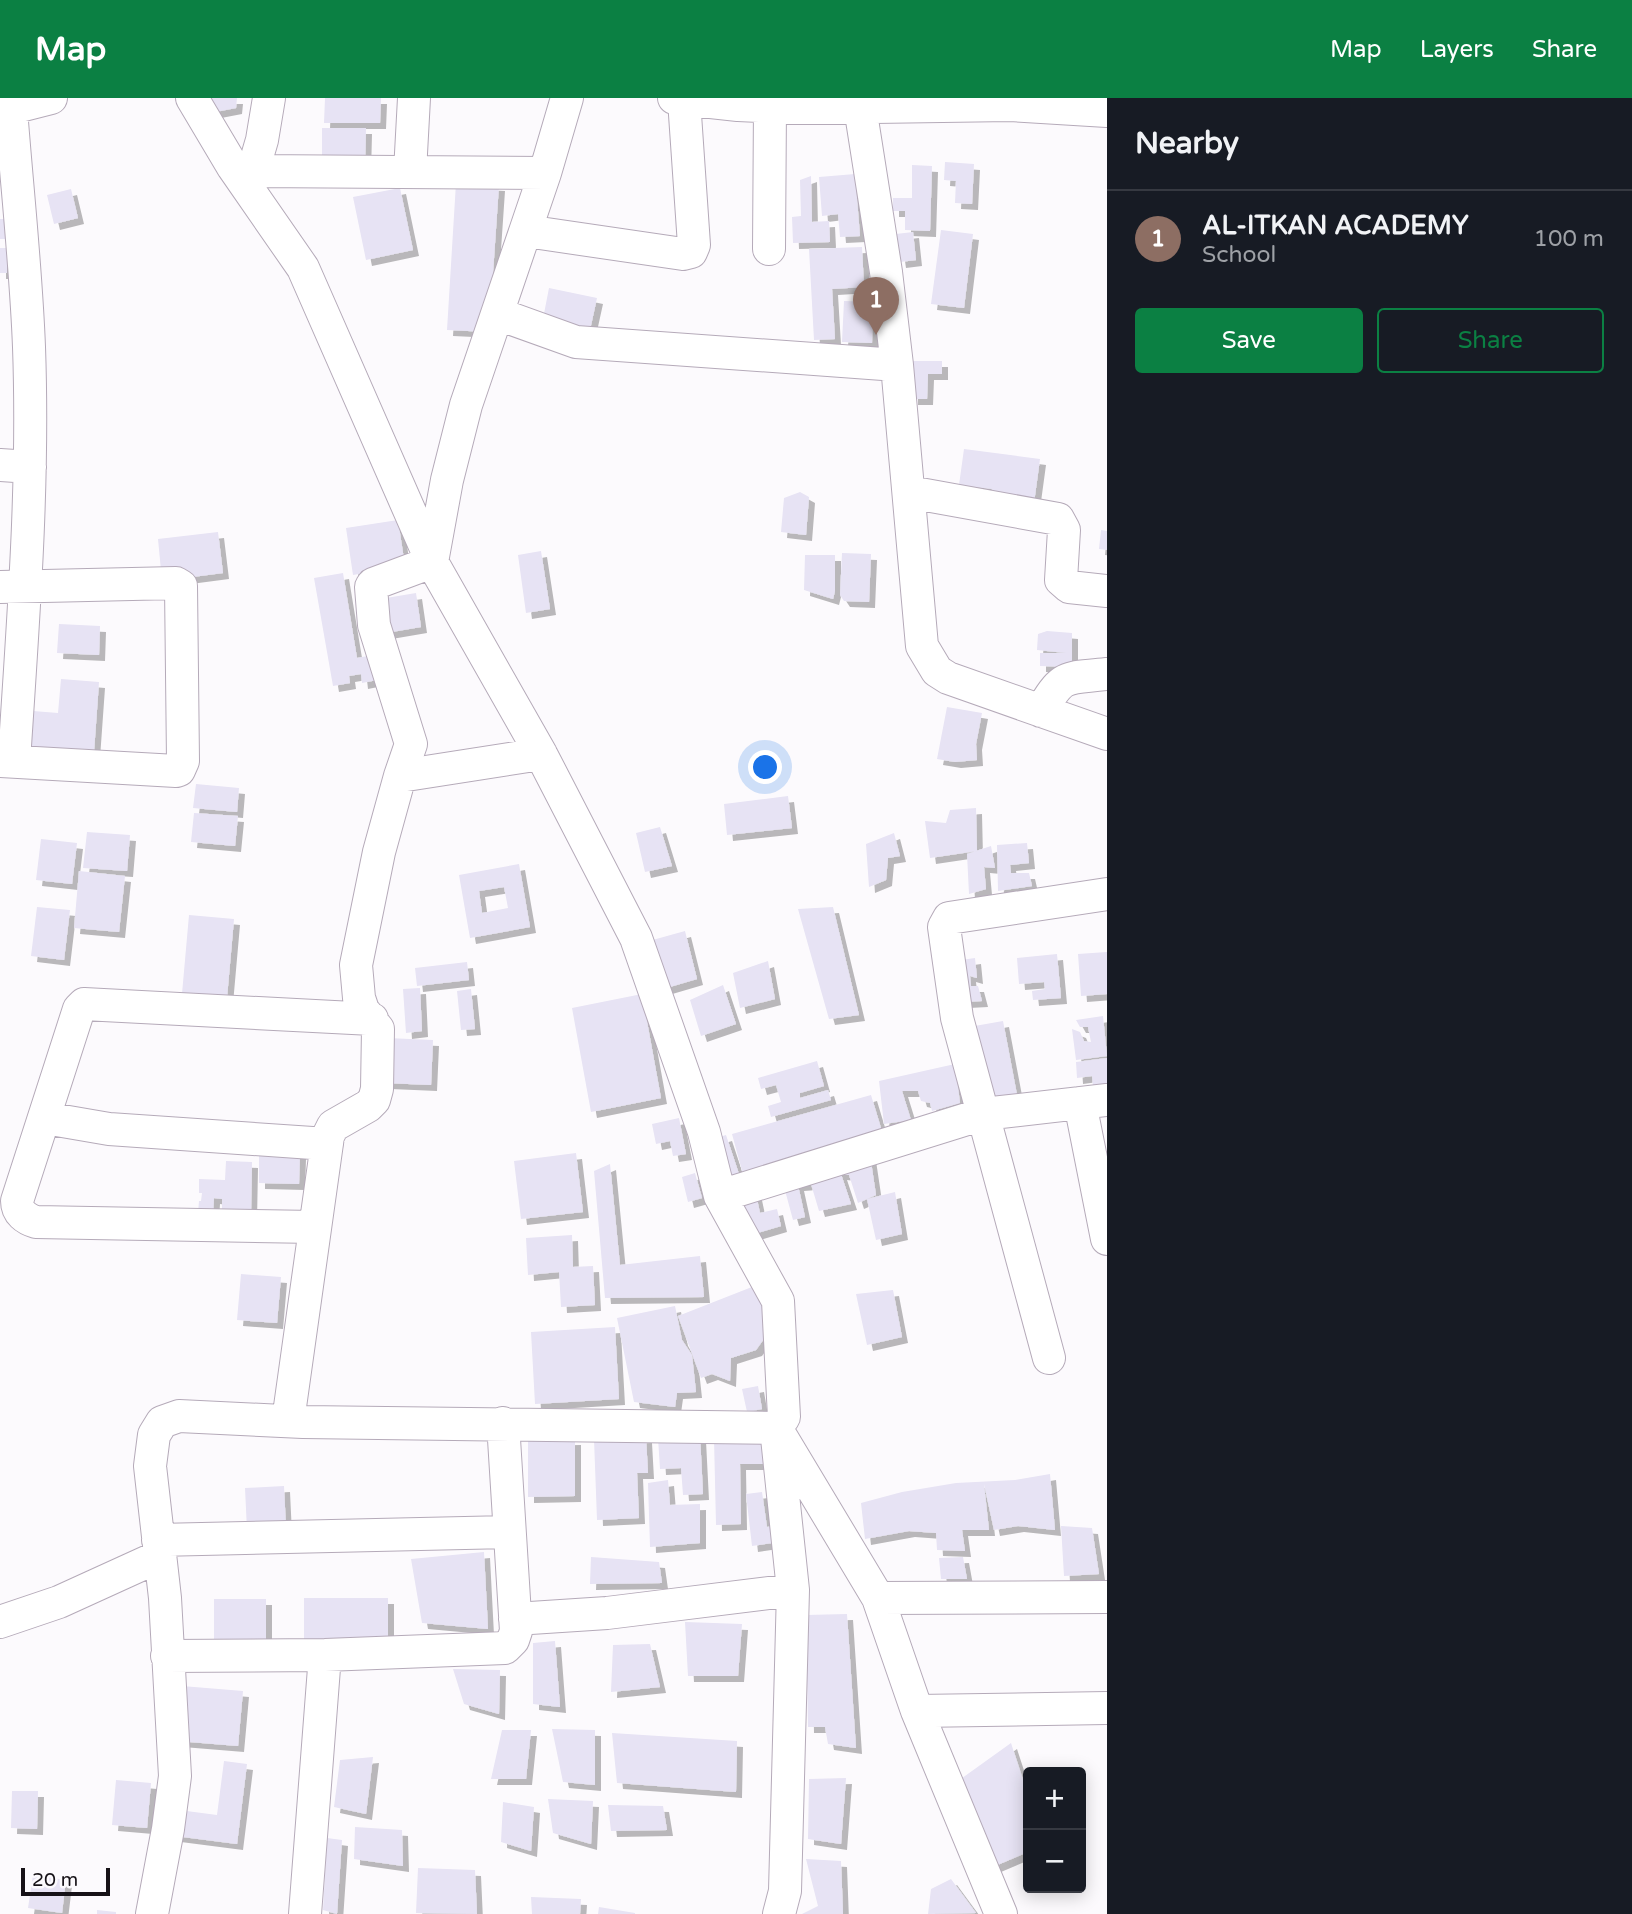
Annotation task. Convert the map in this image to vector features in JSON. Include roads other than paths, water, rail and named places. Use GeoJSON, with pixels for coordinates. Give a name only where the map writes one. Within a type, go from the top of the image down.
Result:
{"type":"FeatureCollection","features":[{"type":"Feature","properties":{"kind":"street"},"geometry":{"type":"LineString","coordinates":[[13,587],[176,583],[181,586],[183,761],[179,770],[7,761],[15,466],[29,346],[6,110],[51,98]]}},
{"type":"Feature","properties":{"kind":"street"},"geometry":{"type":"LineString","coordinates":[[192,98],[250,179],[303,268],[432,562],[541,754],[636,938],[704,1132],[720,1196],[778,1301],[784,1417],[776,1428],[793,1590],[785,1891],[779,1914]]}},
{"type":"Feature","properties":{"kind":"street"},"geometry":{"type":"LineString","coordinates":[[250,179],[269,98]]}},
{"type":"Feature","properties":{"kind":"street"},"geometry":{"type":"LineString","coordinates":[[410,172],[414,98]]}},
{"type":"Feature","properties":{"kind":"street"},"geometry":{"type":"LineString","coordinates":[[432,562],[447,480],[463,418],[545,173],[567,98]]}},
{"type":"Feature","properties":{"kind":"street"},"geometry":{"type":"LineString","coordinates":[[526,231],[683,254],[691,252],[694,245],[679,99],[770,106],[860,107],[948,102],[1041,103],[1107,111]]}},
{"type":"Feature","properties":{"kind":"street"},"geometry":{"type":"LineString","coordinates":[[769,249],[770,106]]}},
{"type":"Feature","properties":{"kind":"street"},"geometry":{"type":"LineString","coordinates":[[860,107],[886,272],[897,365],[922,646],[937,671],[948,678],[1107,734]]}},
{"type":"Feature","properties":{"kind":"street"},"geometry":{"type":"LineString","coordinates":[[250,179],[410,172],[545,173]]}},
{"type":"Feature","properties":{"kind":"street"},"geometry":{"type":"LineString","coordinates":[[498,314],[576,342],[897,365]]}},
{"type":"Feature","properties":{"kind":"street"},"geometry":{"type":"LineString","coordinates":[[909,492],[1058,519],[1065,530],[1061,580],[1069,587],[1107,591]]}},
{"type":"Feature","properties":{"kind":"street"},"geometry":{"type":"LineString","coordinates":[[288,1421],[327,1144],[333,1126],[374,1100],[377,1089],[378,1029],[363,1010],[359,998],[356,965],[379,852],[411,744],[374,625],[371,587],[432,562]]}},
{"type":"Feature","properties":{"kind":"street"},"geometry":{"type":"LineString","coordinates":[[1041,710],[1063,680],[1107,674]]}},
{"type":"Feature","properties":{"kind":"street"},"geometry":{"type":"LineString","coordinates":[[400,776],[541,754]]}},
{"type":"Feature","properties":{"kind":"street"},"geometry":{"type":"LineString","coordinates":[[1049,1358],[957,1018],[944,927],[949,918],[1107,894]]}},
{"type":"Feature","properties":{"kind":"street"},"geometry":{"type":"LineString","coordinates":[[315,1227],[36,1222],[17,1208],[17,1202],[79,1009],[84,1004],[372,1019]]}},
{"type":"Feature","properties":{"kind":"street"},"geometry":{"type":"LineString","coordinates":[[720,1196],[983,1114],[1094,1102],[1107,1239]]}},
{"type":"Feature","properties":{"kind":"street"},"geometry":{"type":"LineString","coordinates":[[45,1118],[110,1129],[327,1144]]}},
{"type":"Feature","properties":{"kind":"street"},"geometry":{"type":"LineString","coordinates":[[152,1914],[175,1776],[159,1548],[150,1466],[154,1435],[162,1422],[178,1416],[288,1421],[776,1428]]}},
{"type":"Feature","properties":{"kind":"street"},"geometry":{"type":"LineString","coordinates":[[167,1656],[325,1655],[505,1648],[513,1640],[516,1631],[503,1423]]}},
{"type":"Feature","properties":{"kind":"street"},"geometry":{"type":"LineString","coordinates":[[776,1428],[878,1598],[917,1711],[1001,1914]]}},
{"type":"Feature","properties":{"kind":"street"},"geometry":{"type":"LineString","coordinates":[[0,1622],[59,1602],[159,1548],[509,1532]]}},
{"type":"Feature","properties":{"kind":"street"},"geometry":{"type":"LineString","coordinates":[[515,1619],[607,1613],[793,1590]]}},
{"type":"Feature","properties":{"kind":"street"},"geometry":{"type":"LineString","coordinates":[[878,1598],[1107,1597]]}},
{"type":"Feature","properties":{"kind":"street"},"geometry":{"type":"LineString","coordinates":[[306,1914],[325,1655]]}},
{"type":"Feature","properties":{"kind":"street"},"geometry":{"type":"LineString","coordinates":[[917,1711],[1107,1708]]}},
{"type":"Feature","properties":{"kind":"place","name":"AL-ITKAN ACADEMY"},"geometry":{"type":"Point","coordinates":[876,335]}}]}
